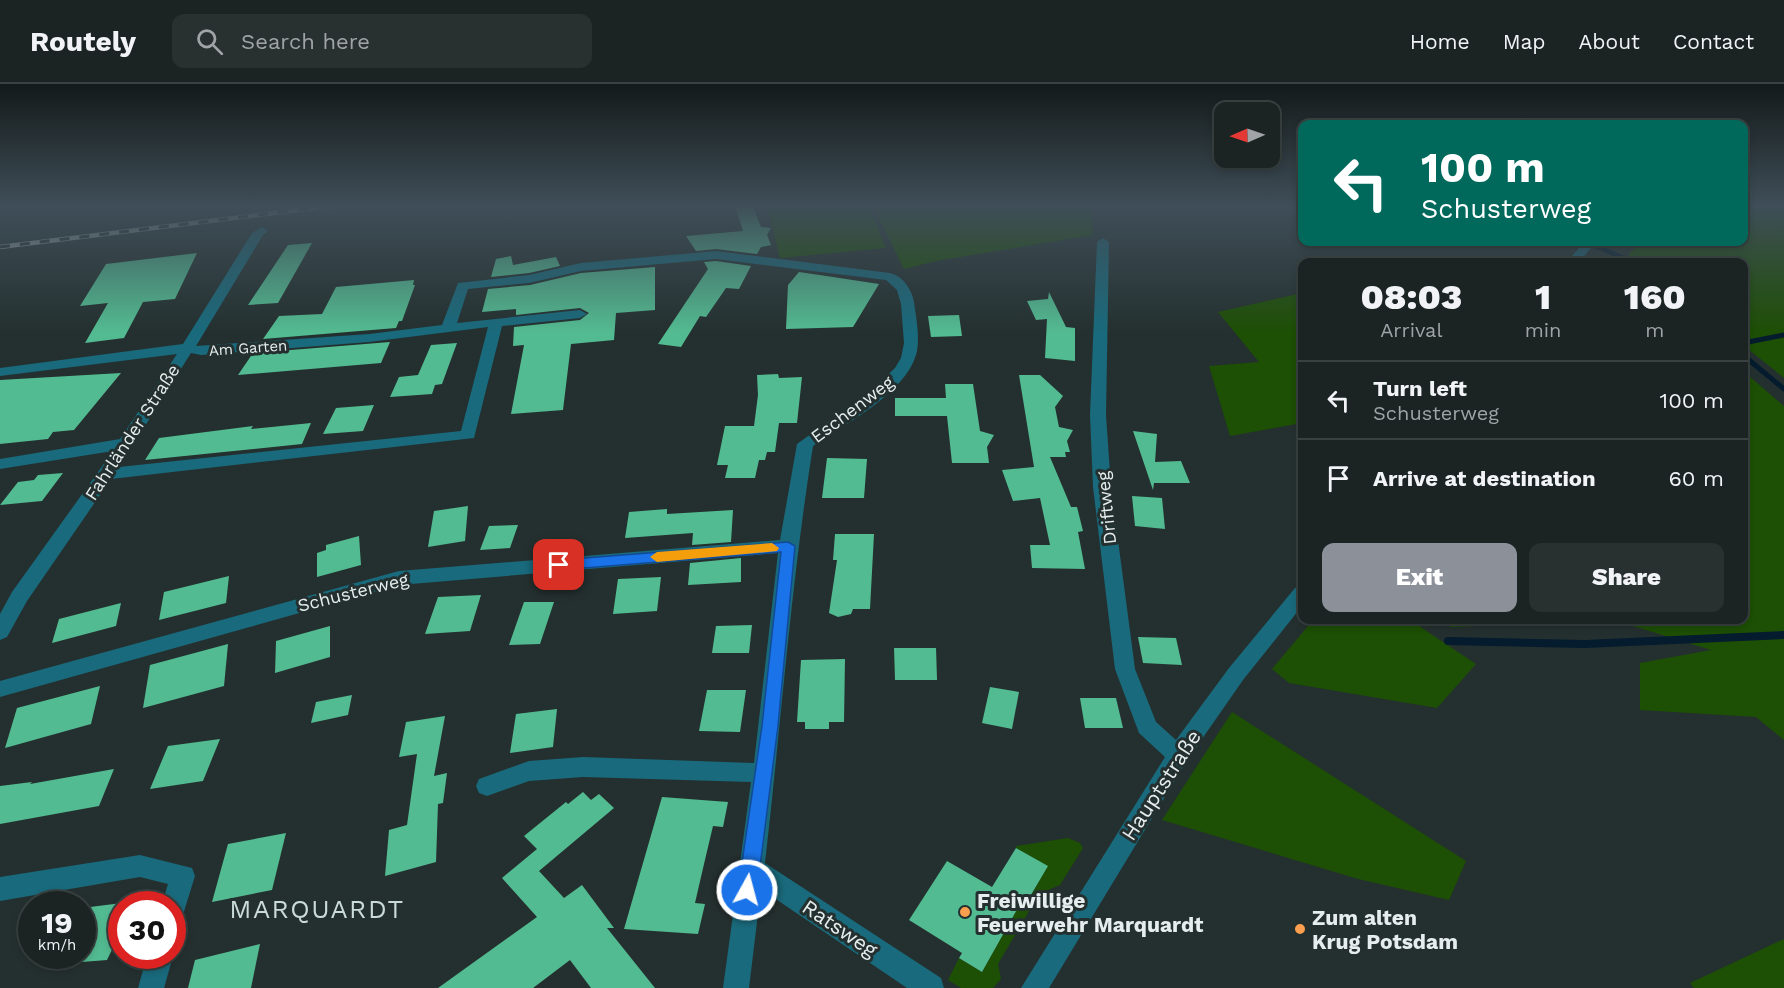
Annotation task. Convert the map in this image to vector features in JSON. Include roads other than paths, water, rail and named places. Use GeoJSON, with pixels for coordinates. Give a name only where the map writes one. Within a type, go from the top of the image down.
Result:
{"type":"FeatureCollection","features":[{"type":"Feature","properties":{"kind":"street","name":"Fahrländer Straße"},"geometry":{"type":"LineString","coordinates":[[0,632],[19,597],[106,474],[248,248]]}},
{"type":"Feature","properties":{"kind":"street","name":"Driftweg"},"geometry":{"type":"LineString","coordinates":[[1104,248],[1098,415],[1102,487],[1125,669],[1147,727],[1178,755]]}},
{"type":"Feature","properties":{"kind":"street","name":"Eschenweg"},"geometry":{"type":"LineString","coordinates":[[448,328],[463,286],[529,279],[581,267],[716,255],[890,278],[900,283],[906,291],[911,344],[908,358],[899,374],[886,386],[805,444],[788,546],[770,726],[762,773],[736,988]]}},
{"type":"Feature","properties":{"kind":"street","name":"Am Garten"},"geometry":{"type":"LineString","coordinates":[[0,372],[186,348],[213,350],[369,338],[580,314]]}},
{"type":"Feature","properties":{"kind":"street"},"geometry":{"type":"LineString","coordinates":[[106,474],[468,435],[496,322]]}},
{"type":"Feature","properties":{"kind":"street"},"geometry":{"type":"LineString","coordinates":[[0,464],[123,444]]}},
{"type":"Feature","properties":{"kind":"street","name":"Schusterweg"},"geometry":{"type":"LineString","coordinates":[[0,689],[399,578],[788,546]]}},
{"type":"Feature","properties":{"kind":"street"},"geometry":{"type":"LineString","coordinates":[[0,615],[19,597]]}},
{"type":"Feature","properties":{"kind":"street","name":"Hauptstraße"},"geometry":{"type":"LineString","coordinates":[[1034,988],[1178,755],[1236,674],[1298,598]]}},
{"type":"Feature","properties":{"kind":"street"},"geometry":{"type":"LineString","coordinates":[[487,786],[529,771],[583,767],[762,773]]}},
{"type":"Feature","properties":{"kind":"street"},"geometry":{"type":"LineString","coordinates":[[0,889],[140,866],[183,876],[178,891]]}},
{"type":"Feature","properties":{"kind":"street","name":"Ratsweg"},"geometry":{"type":"LineString","coordinates":[[750,867],[931,988]]}},
{"type":"Feature","properties":{"kind":"street"},"geometry":{"type":"LineString","coordinates":[[152,988],[157,969]]}},
{"type":"Feature","properties":{"kind":"waterway"},"geometry":{"type":"LineString","coordinates":[[1601,248],[1623,258]]}},
{"type":"Feature","properties":{"kind":"waterway"},"geometry":{"type":"LineString","coordinates":[[1748,342],[1784,335]]}},
{"type":"Feature","properties":{"kind":"waterway"},"geometry":{"type":"LineString","coordinates":[[1748,359],[1784,389]]}},
{"type":"Feature","properties":{"kind":"waterway"},"geometry":{"type":"LineString","coordinates":[[1448,641],[1585,644],[1784,635]]}},
{"type":"Feature","properties":{"kind":"place","name":"Freiwillige Feuerwehr Marquardt"},"geometry":{"type":"Point","coordinates":[965,912]}},
{"type":"Feature","properties":{"kind":"place","name":"Zum alten Krug Potsdam"},"geometry":{"type":"Point","coordinates":[1300,929]}},
{"type":"Feature","properties":{"kind":"district","name":"MARQUARDT"},"geometry":{"type":"Point","coordinates":[317,909]}}]}
